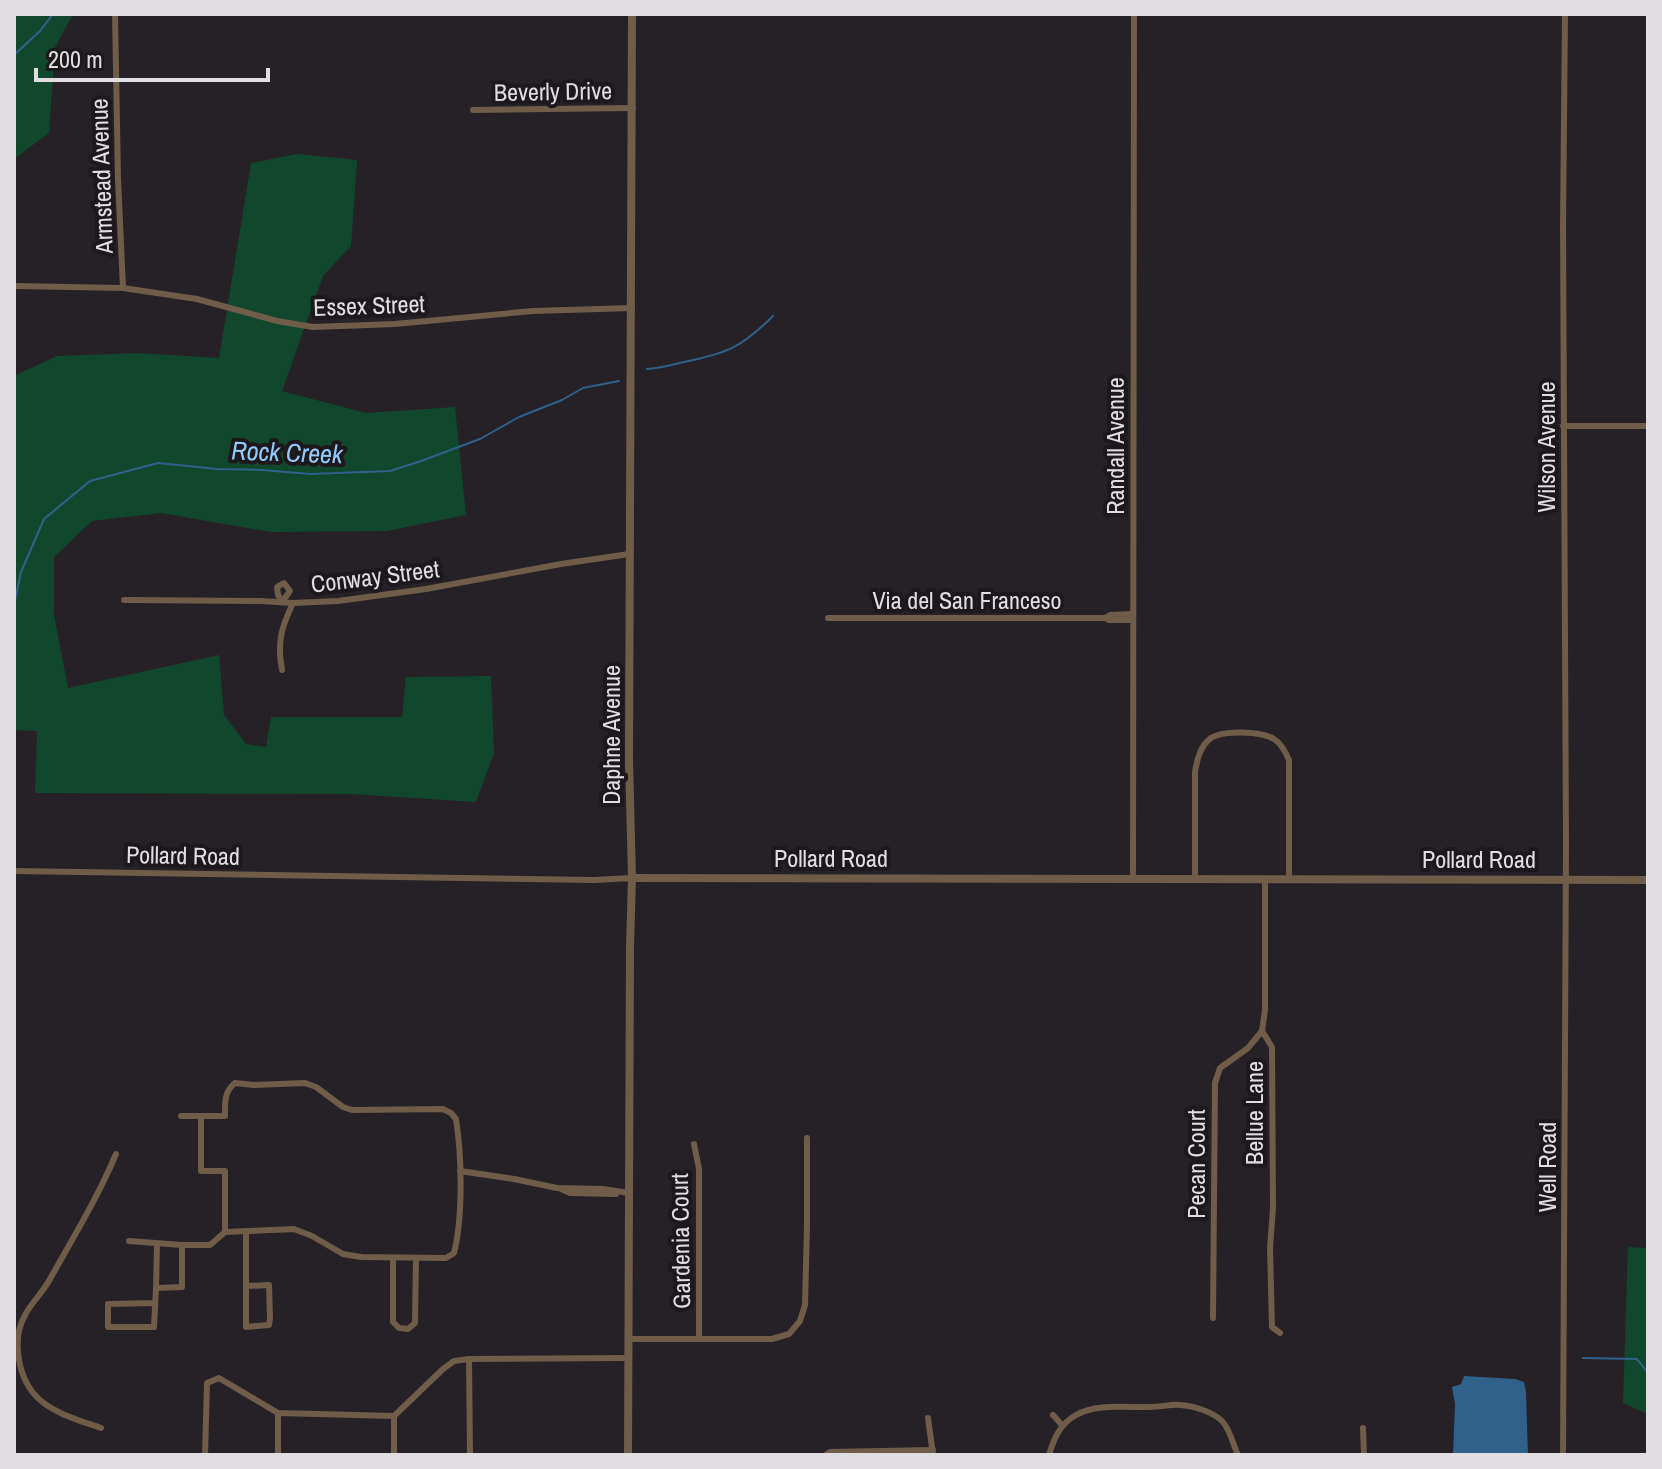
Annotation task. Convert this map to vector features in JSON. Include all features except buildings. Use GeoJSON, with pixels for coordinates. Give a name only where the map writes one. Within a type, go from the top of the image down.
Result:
{"type":"FeatureCollection","features":[{"type":"Feature","properties":{"kind":"street","name":"Armstead Avenue"},"geometry":{"type":"LineString","coordinates":[[115,14],[123,288]]}},
{"type":"Feature","properties":{"kind":"street","name":"Daphne Avenue"},"geometry":{"type":"LineString","coordinates":[[628,1455],[632,14]]}},
{"type":"Feature","properties":{"kind":"street","name":"Randall Avenue"},"geometry":{"type":"LineString","coordinates":[[1133,879],[1134,14]]}},
{"type":"Feature","properties":{"kind":"street","name":"Wilson Avenue"},"geometry":{"type":"LineString","coordinates":[[1565,14],[1565,880]]}},
{"type":"Feature","properties":{"kind":"street","name":"Beverly Drive"},"geometry":{"type":"LineString","coordinates":[[473,110],[633,108]]}},
{"type":"Feature","properties":{"kind":"street","name":"Essex Street"},"geometry":{"type":"LineString","coordinates":[[14,286],[123,288],[197,299],[277,321],[313,327],[395,324],[533,311],[632,308]]}},
{"type":"Feature","properties":{"kind":"street"},"geometry":{"type":"LineString","coordinates":[[1563,426],[1648,426]]}},
{"type":"Feature","properties":{"kind":"street","name":"Conway Street"},"geometry":{"type":"LineString","coordinates":[[124,600],[338,601],[629,554]]}},
{"type":"Feature","properties":{"kind":"street"},"geometry":{"type":"LineString","coordinates":[[282,670],[280,638],[283,623],[293,603]]}},
{"type":"Feature","properties":{"kind":"street","name":"Via del San Franceso"},"geometry":{"type":"LineString","coordinates":[[828,618],[1133,617]]}},
{"type":"Feature","properties":{"kind":"street"},"geometry":{"type":"LineString","coordinates":[[1195,879],[1197,757],[1208,740],[1219,734],[1238,733],[1274,739],[1289,760],[1289,879]]}},
{"type":"Feature","properties":{"kind":"street","name":"Pollard Road"},"geometry":{"type":"LineString","coordinates":[[14,871],[594,880],[1648,880]]}},
{"type":"Feature","properties":{"kind":"street","name":"Bellue Lane"},"geometry":{"type":"LineString","coordinates":[[1265,879],[1265,1010],[1262,1031],[1272,1047],[1272,1327],[1280,1333]]}},
{"type":"Feature","properties":{"kind":"street","name":"Well Road"},"geometry":{"type":"LineString","coordinates":[[1563,1455],[1565,880]]}},
{"type":"Feature","properties":{"kind":"street","name":"Pecan Court"},"geometry":{"type":"LineString","coordinates":[[1213,1318],[1215,1083],[1220,1068],[1248,1048],[1262,1031]]}},
{"type":"Feature","properties":{"kind":"street"},"geometry":{"type":"LineString","coordinates":[[129,1241],[210,1245],[225,1232],[294,1229],[343,1254],[361,1257],[446,1258],[454,1253],[460,1171],[456,1119],[451,1113],[443,1109],[352,1110],[305,1083],[235,1083],[225,1096],[225,1116],[181,1116]]}},
{"type":"Feature","properties":{"kind":"street"},"geometry":{"type":"LineString","coordinates":[[201,1116],[201,1171],[225,1171],[225,1232]]}},
{"type":"Feature","properties":{"kind":"street"},"geometry":{"type":"LineString","coordinates":[[629,1339],[772,1339],[789,1334],[800,1321],[805,1305],[807,1138]]}},
{"type":"Feature","properties":{"kind":"street","name":"Gardenia Court"},"geometry":{"type":"LineString","coordinates":[[694,1144],[699,1169],[699,1339]]}},
{"type":"Feature","properties":{"kind":"street"},"geometry":{"type":"LineString","coordinates":[[101,1428],[51,1408],[37,1398],[28,1384],[17,1354],[25,1314],[46,1287],[107,1177],[116,1154]]}},
{"type":"Feature","properties":{"kind":"street"},"geometry":{"type":"LineString","coordinates":[[460,1171],[557,1188],[629,1193]]}},
{"type":"Feature","properties":{"kind":"street"},"geometry":{"type":"LineString","coordinates":[[246,1231],[246,1286],[246,1327],[269,1325],[269,1285],[246,1286]]}},
{"type":"Feature","properties":{"kind":"street"},"geometry":{"type":"LineString","coordinates":[[155,1303],[108,1304],[108,1327],[154,1327],[156,1288],[157,1244]]}},
{"type":"Feature","properties":{"kind":"street"},"geometry":{"type":"LineString","coordinates":[[156,1288],[182,1287],[182,1245]]}},
{"type":"Feature","properties":{"kind":"street"},"geometry":{"type":"LineString","coordinates":[[393,1258],[393,1322],[399,1328],[408,1329],[415,1323],[416,1258]]}},
{"type":"Feature","properties":{"kind":"street"},"geometry":{"type":"LineString","coordinates":[[14,1312],[25,1314]]}},
{"type":"Feature","properties":{"kind":"street"},"geometry":{"type":"LineString","coordinates":[[205,1455],[207,1383],[219,1378],[278,1413],[394,1416],[454,1361],[629,1358]]}},
{"type":"Feature","properties":{"kind":"street"},"geometry":{"type":"LineString","coordinates":[[469,1359],[470,1455]]}},
{"type":"Feature","properties":{"kind":"street"},"geometry":{"type":"LineString","coordinates":[[1049,1455],[1054,1437],[1062,1425],[1076,1415],[1103,1407],[1184,1405],[1221,1420],[1238,1455]]}},
{"type":"Feature","properties":{"kind":"street"},"geometry":{"type":"LineString","coordinates":[[278,1413],[278,1455]]}},
{"type":"Feature","properties":{"kind":"street"},"geometry":{"type":"LineString","coordinates":[[1053,1415],[1062,1425]]}},
{"type":"Feature","properties":{"kind":"street"},"geometry":{"type":"LineString","coordinates":[[394,1416],[394,1455]]}},
{"type":"Feature","properties":{"kind":"street"},"geometry":{"type":"LineString","coordinates":[[826,1455],[830,1452],[873,1450],[933,1452],[928,1418]]}},
{"type":"Feature","properties":{"kind":"street"},"geometry":{"type":"LineString","coordinates":[[1363,1428],[1364,1455]]}},
{"type":"Feature","properties":{"kind":"green space"},"geometry":{"type":"Polygon","coordinates":[[[14,14],[73,14],[55,47],[49,133],[14,159],[14,14]]]}},
{"type":"Feature","properties":{"kind":"green space"},"geometry":{"type":"Polygon","coordinates":[[[297,154],[357,160],[351,246],[323,276],[282,391],[366,413],[455,407],[466,515],[387,531],[271,532],[161,513],[92,521],[54,557],[54,615],[68,688],[219,655],[224,715],[246,744],[266,747],[271,717],[402,717],[406,677],[491,676],[494,753],[476,802],[350,794],[35,793],[37,731],[14,730],[14,376],[57,356],[138,353],[219,358],[251,163],[297,154]]]}},
{"type":"Feature","properties":{"kind":"green space"},"geometry":{"type":"Polygon","coordinates":[[[1628,1247],[1648,1248],[1648,1414],[1623,1403],[1628,1247]]]}},
{"type":"Feature","properties":{"kind":"water"},"geometry":{"type":"Polygon","coordinates":[[[1464,1376],[1524,1382],[1528,1455],[1453,1455],[1455,1404],[1452,1387],[1461,1384],[1464,1376]]]}},
{"type":"Feature","properties":{"kind":"waterway"},"geometry":{"type":"LineString","coordinates":[[14,55],[53,14]]}},
{"type":"Feature","properties":{"kind":"waterway","name":"Rock Creek"},"geometry":{"type":"LineString","coordinates":[[647,369],[723,352],[752,335],[773,316]]}},
{"type":"Feature","properties":{"kind":"waterway","name":"Rock Creek"},"geometry":{"type":"LineString","coordinates":[[14,605],[21,572],[44,519],[90,481],[158,463],[311,474],[390,471],[480,439],[519,417],[583,388],[619,381]]}},
{"type":"Feature","properties":{"kind":"waterway"},"geometry":{"type":"LineString","coordinates":[[1583,1358],[1637,1359],[1648,1373]]}}]}
